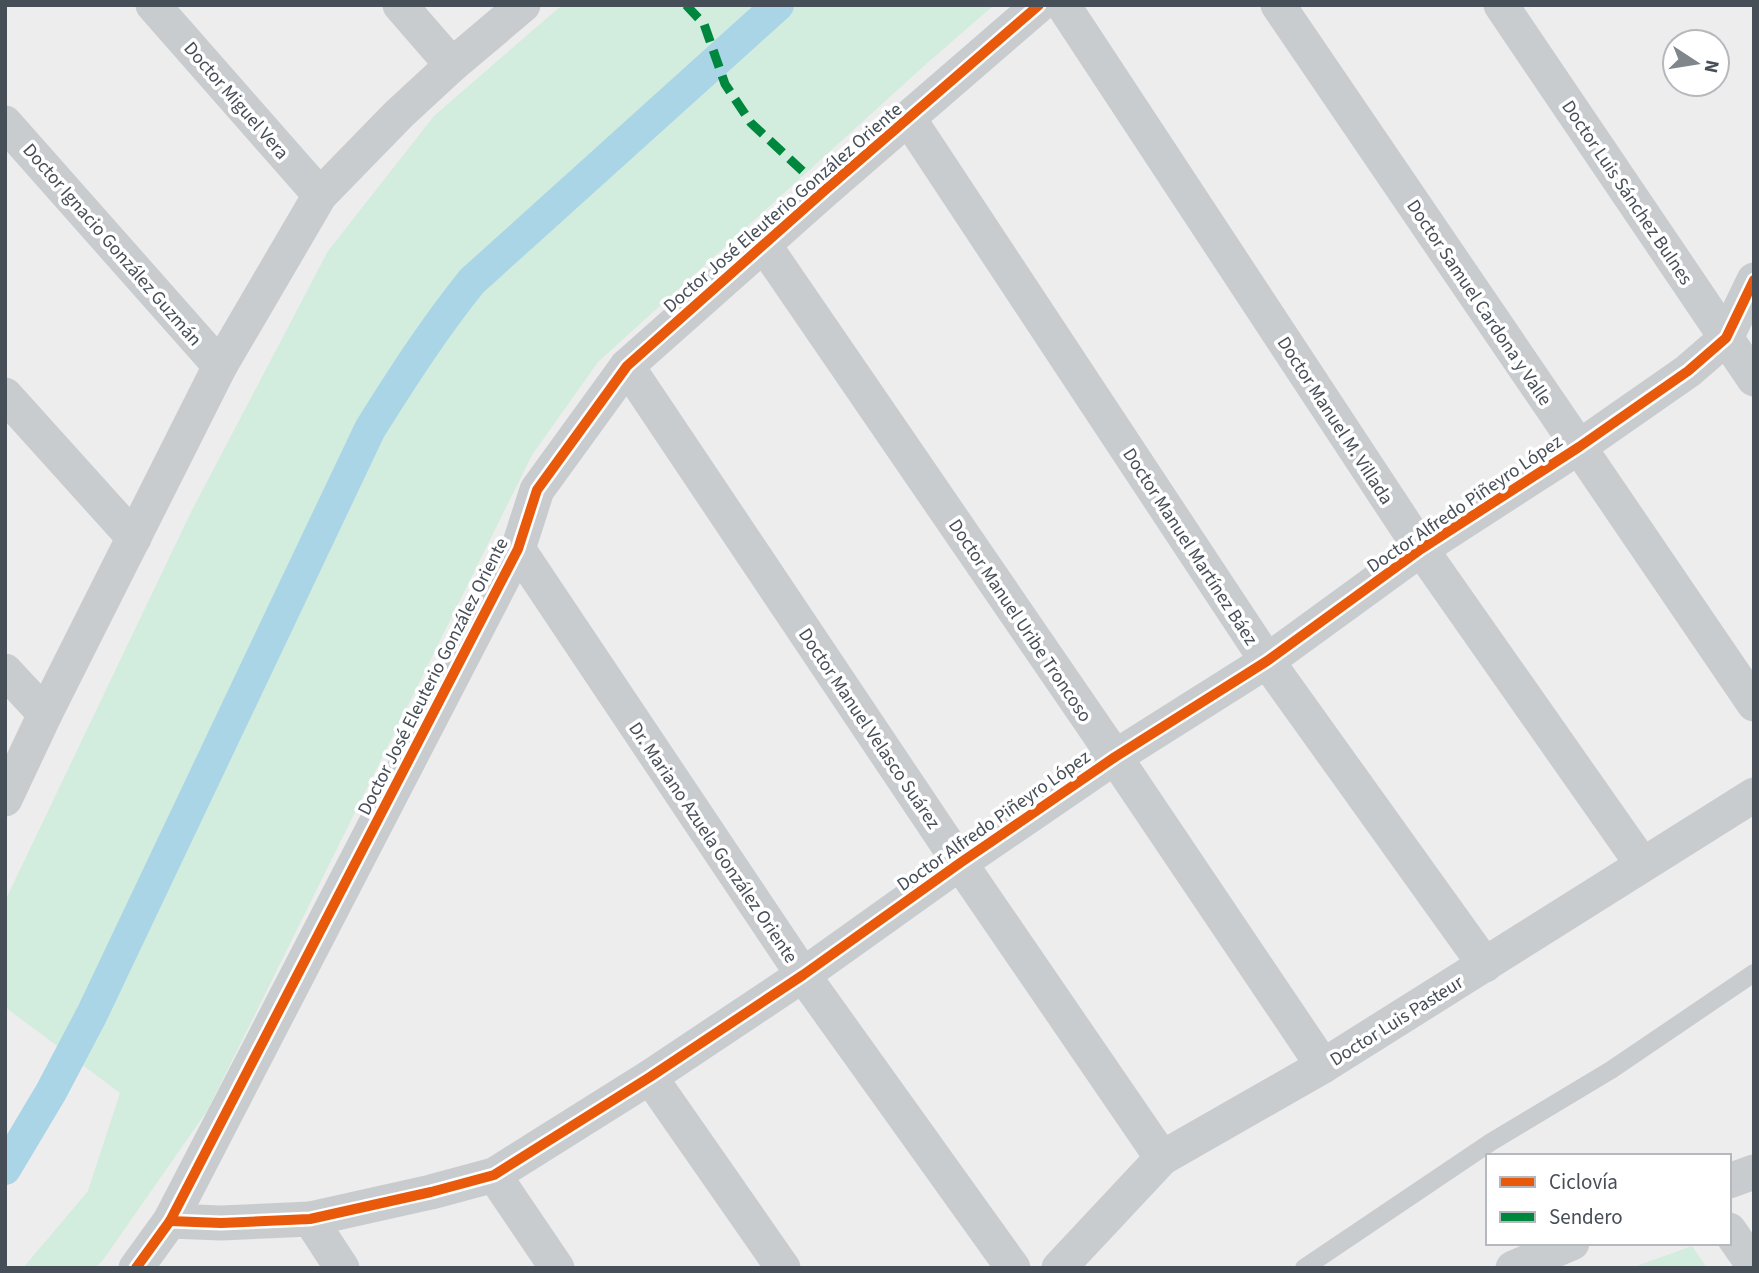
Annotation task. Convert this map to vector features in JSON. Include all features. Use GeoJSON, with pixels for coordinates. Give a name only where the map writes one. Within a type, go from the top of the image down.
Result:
{"type":"FeatureCollection","features":[{"type":"Feature","properties":{"kind":"street","name":"Doctor Miguel Vera"},"geometry":{"type":"LineString","coordinates":[[153,5],[320,195]]}},
{"type":"Feature","properties":{"kind":"street"},"geometry":{"type":"LineString","coordinates":[[400,5],[452,65]]}},
{"type":"Feature","properties":{"kind":"street"},"geometry":{"type":"LineString","coordinates":[[5,799],[220,366],[320,195],[399,114],[523,5]]}},
{"type":"Feature","properties":{"kind":"street","name":"Doctor José Eleuterio González Oriente"},"geometry":{"type":"LineString","coordinates":[[136,1268],[170,1221],[518,549],[537,490],[627,366],[1039,5]]}},
{"type":"Feature","properties":{"kind":"street","name":"Doctor Manuel M. Villada"},"geometry":{"type":"LineString","coordinates":[[1063,5],[1421,549],[1642,864]]}},
{"type":"Feature","properties":{"kind":"street","name":"Doctor Samuel Cardona y Valle"},"geometry":{"type":"LineString","coordinates":[[1278,5],[1754,704]]}},
{"type":"Feature","properties":{"kind":"street","name":"Doctor Luis Sánchez Bulnes"},"geometry":{"type":"LineString","coordinates":[[1501,5],[1754,379]]}},
{"type":"Feature","properties":{"kind":"street","name":"Doctor Manuel Martínez Báez"},"geometry":{"type":"LineString","coordinates":[[909,119],[1267,661],[1485,965]]}},
{"type":"Feature","properties":{"kind":"street","name":"Doctor Ignacio González Guzmán"},"geometry":{"type":"LineString","coordinates":[[5,123],[220,366]]}},
{"type":"Feature","properties":{"kind":"street","name":"Doctor Manuel Uribe Troncoso"},"geometry":{"type":"LineString","coordinates":[[764,245],[1323,1066]]}},
{"type":"Feature","properties":{"kind":"street","name":"Doctor Alfredo Piñeyro López"},"geometry":{"type":"LineString","coordinates":[[170,1221],[221,1223],[310,1219],[494,1175],[650,1077],[803,975],[1115,757],[1267,661],[1421,549],[1579,447],[1688,371],[1726,338],[1754,280]]}},
{"type":"Feature","properties":{"kind":"street","name":"Doctor Manuel Velasco Suárez"},"geometry":{"type":"LineString","coordinates":[[627,366],[960,863],[1162,1157]]}},
{"type":"Feature","properties":{"kind":"street"},"geometry":{"type":"LineString","coordinates":[[5,395],[134,537]]}},
{"type":"Feature","properties":{"kind":"street","name":"Dr. Mariano Azuela González Oriente"},"geometry":{"type":"LineString","coordinates":[[518,549],[803,975],[1013,1268]]}},
{"type":"Feature","properties":{"kind":"street"},"geometry":{"type":"LineString","coordinates":[[5,671],[45,714]]}},
{"type":"Feature","properties":{"kind":"street","name":"Doctor Luis Pasteur"},"geometry":{"type":"LineString","coordinates":[[1059,1268],[1162,1157],[1323,1066],[1754,795]]}},
{"type":"Feature","properties":{"kind":"street"},"geometry":{"type":"LineString","coordinates":[[650,1077],[783,1268]]}},
{"type":"Feature","properties":{"kind":"street"},"geometry":{"type":"LineString","coordinates":[[1731,1180],[1754,1172]]}},
{"type":"Feature","properties":{"kind":"street"},"geometry":{"type":"LineString","coordinates":[[494,1175],[557,1268]]}},
{"type":"Feature","properties":{"kind":"street"},"geometry":{"type":"LineString","coordinates":[[310,1219],[342,1268]]}},
{"type":"Feature","properties":{"kind":"street"},"geometry":{"type":"LineString","coordinates":[[1731,1233],[1754,1266]]}},
{"type":"Feature","properties":{"kind":"street"},"geometry":{"type":"LineString","coordinates":[[1513,1268],[1567,1245]]}},
{"type":"Feature","properties":{"kind":"lane"},"geometry":{"type":"LineString","coordinates":[[1304,1268],[1491,1143],[1611,1070],[1754,972]]}},
{"type":"Feature","properties":{"kind":"green space"},"geometry":{"type":"Polygon","coordinates":[[[562,5],[994,5],[598,362],[532,455],[207,1111],[95,1268],[23,1268],[88,1191],[120,1093],[5,1007],[5,901],[191,512],[328,251],[434,116],[562,5]]]}},
{"type":"Feature","properties":{"kind":"green space"},"geometry":{"type":"Polygon","coordinates":[[[1692,1246],[1707,1268],[1631,1268],[1692,1246]]]}},
{"type":"Feature","properties":{"kind":"waterway"},"geometry":{"type":"LineString","coordinates":[[5,1169],[51,1092],[92,1014],[370,429],[406,372],[472,281],[778,5]]}},
{"type":"Feature","properties":{"kind":"marked path"},"geometry":{"type":"LineString","coordinates":[[686,5],[704,24],[725,84],[751,123],[824,191]]}},
{"type":"Feature","properties":{"kind":"cycle path"},"geometry":{"type":"LineString","coordinates":[[136,1268],[170,1221],[518,549],[537,490],[627,366],[1039,5]]}},
{"type":"Feature","properties":{"kind":"cycle path"},"geometry":{"type":"LineString","coordinates":[[170,1221],[221,1223],[310,1219],[494,1175],[650,1077],[803,975],[1115,757],[1267,661],[1421,549],[1579,447],[1688,371],[1726,338],[1754,280]]}}]}
